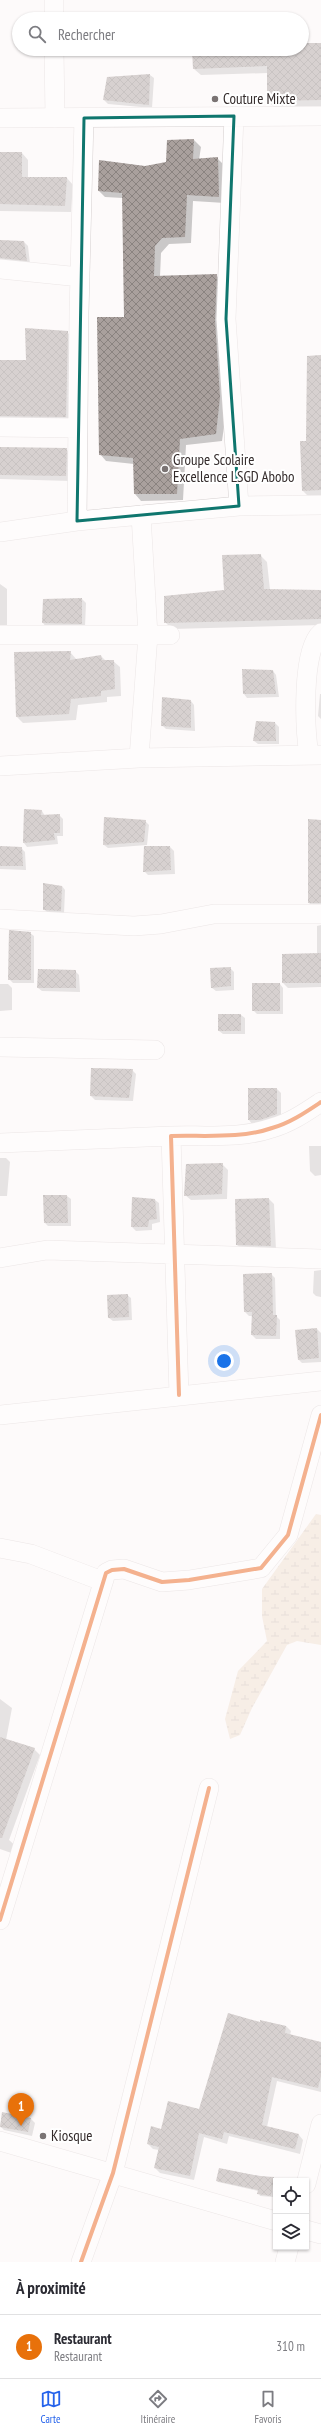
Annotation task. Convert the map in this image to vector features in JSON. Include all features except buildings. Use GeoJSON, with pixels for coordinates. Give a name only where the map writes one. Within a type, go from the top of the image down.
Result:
{"type":"FeatureCollection","features":[{"type":"Feature","properties":{"kind":"street"},"geometry":{"type":"LineString","coordinates":[[54,0],[54,12]]}},
{"type":"Feature","properties":{"kind":"street"},"geometry":{"type":"LineString","coordinates":[[54,56],[55,118]]}},
{"type":"Feature","properties":{"kind":"street"},"geometry":{"type":"LineString","coordinates":[[234,116],[226,319],[239,506]]}},
{"type":"Feature","properties":{"kind":"street"},"geometry":{"type":"LineString","coordinates":[[0,118],[321,116]]}},
{"type":"Feature","properties":{"kind":"street"},"geometry":{"type":"LineString","coordinates":[[77,521],[80,278],[84,118]]}},
{"type":"Feature","properties":{"kind":"street"},"geometry":{"type":"LineString","coordinates":[[0,268],[80,278]]}},
{"type":"Feature","properties":{"kind":"street"},"geometry":{"type":"LineString","coordinates":[[0,427],[78,428]]}},
{"type":"Feature","properties":{"kind":"street"},"geometry":{"type":"LineString","coordinates":[[0,532],[77,521],[239,506],[321,505]]}},
{"type":"Feature","properties":{"kind":"street"},"geometry":{"type":"LineString","coordinates":[[139,758],[148,635],[141,515]]}},
{"type":"Feature","properties":{"kind":"street"},"geometry":{"type":"LineString","coordinates":[[0,766],[139,758],[315,755],[305,726],[307,675],[312,650],[317,637],[321,633]]}},
{"type":"Feature","properties":{"kind":"street"},"geometry":{"type":"LineString","coordinates":[[0,636],[170,635]]}},
{"type":"Feature","properties":{"kind":"street"},"geometry":{"type":"LineString","coordinates":[[0,919],[134,926],[161,924],[214,914],[321,914]]}},
{"type":"Feature","properties":{"kind":"street"},"geometry":{"type":"LineString","coordinates":[[0,1047],[155,1050]]}},
{"type":"Feature","properties":{"kind":"street"},"geometry":{"type":"LineString","coordinates":[[0,1143],[171,1136],[236,1135],[272,1128],[299,1116],[321,1102]]}},
{"type":"Feature","properties":{"kind":"street"},"geometry":{"type":"LineString","coordinates":[[171,1136],[179,1395]]}},
{"type":"Feature","properties":{"kind":"street"},"geometry":{"type":"LineString","coordinates":[[0,1258],[48,1250],[321,1259]]}},
{"type":"Feature","properties":{"kind":"street"},"geometry":{"type":"LineString","coordinates":[[0,1415],[321,1381]]}},
{"type":"Feature","properties":{"kind":"street"},"geometry":{"type":"LineString","coordinates":[[0,1920],[102,1581],[106,1573],[112,1570],[136,1572],[162,1582],[189,1580],[261,1568],[288,1535],[321,1415]]}},
{"type":"Feature","properties":{"kind":"street"},"geometry":{"type":"LineString","coordinates":[[0,1548],[31,1554],[102,1581]]}},
{"type":"Feature","properties":{"kind":"street"},"geometry":{"type":"LineString","coordinates":[[82,2262],[113,2173],[200,1831],[209,1788]]}},
{"type":"Feature","properties":{"kind":"street"},"geometry":{"type":"LineString","coordinates":[[308,2178],[321,2124]]}},
{"type":"Feature","properties":{"kind":"street"},"geometry":{"type":"LineString","coordinates":[[0,2141],[273,2220]]}},
{"type":"Feature","properties":{"kind":"street"},"geometry":{"type":"LineString","coordinates":[[309,2231],[321,2234]]}},
{"type":"Feature","properties":{"kind":"street"},"geometry":{"type":"LineString","coordinates":[[285,2262],[288,2250]]}},
{"type":"Feature","properties":{"kind":"highlighted area"},"geometry":{"type":"Polygon","coordinates":[[[234,116],[226,319],[239,506],[77,521],[84,118],[234,116]]]}},
{"type":"Feature","properties":{"kind":"green space"},"geometry":{"type":"Polygon","coordinates":[[[316,1514],[321,1515],[321,1645],[297,1641],[287,1645],[252,1708],[240,1735],[230,1739],[225,1719],[238,1671],[267,1641],[262,1616],[262,1589],[316,1514]]]}},
{"type":"Feature","properties":{"kind":"cycle path"},"geometry":{"type":"LineString","coordinates":[[179,1395],[171,1136],[222,1136],[248,1134],[279,1126],[321,1102]]}},
{"type":"Feature","properties":{"kind":"cycle path"},"geometry":{"type":"LineString","coordinates":[[0,1920],[106,1573],[112,1570],[124,1569],[162,1582],[189,1580],[261,1568],[288,1535],[321,1415]]}},
{"type":"Feature","properties":{"kind":"cycle path"},"geometry":{"type":"LineString","coordinates":[[81,2262],[113,2173],[209,1788]]}},
{"type":"Feature","properties":{"kind":"place","name":"Couture Mixte"},"geometry":{"type":"Point","coordinates":[215,99]}},
{"type":"Feature","properties":{"kind":"place","name":"Groupe Scolaire Excellence LSGD Abobo"},"geometry":{"type":"Point","coordinates":[165,469]}},
{"type":"Feature","properties":{"kind":"place","name":"Restaurant"},"geometry":{"type":"Point","coordinates":[21,2126]}},
{"type":"Feature","properties":{"kind":"place","name":"Kiosque"},"geometry":{"type":"Point","coordinates":[43,2136]}}]}
